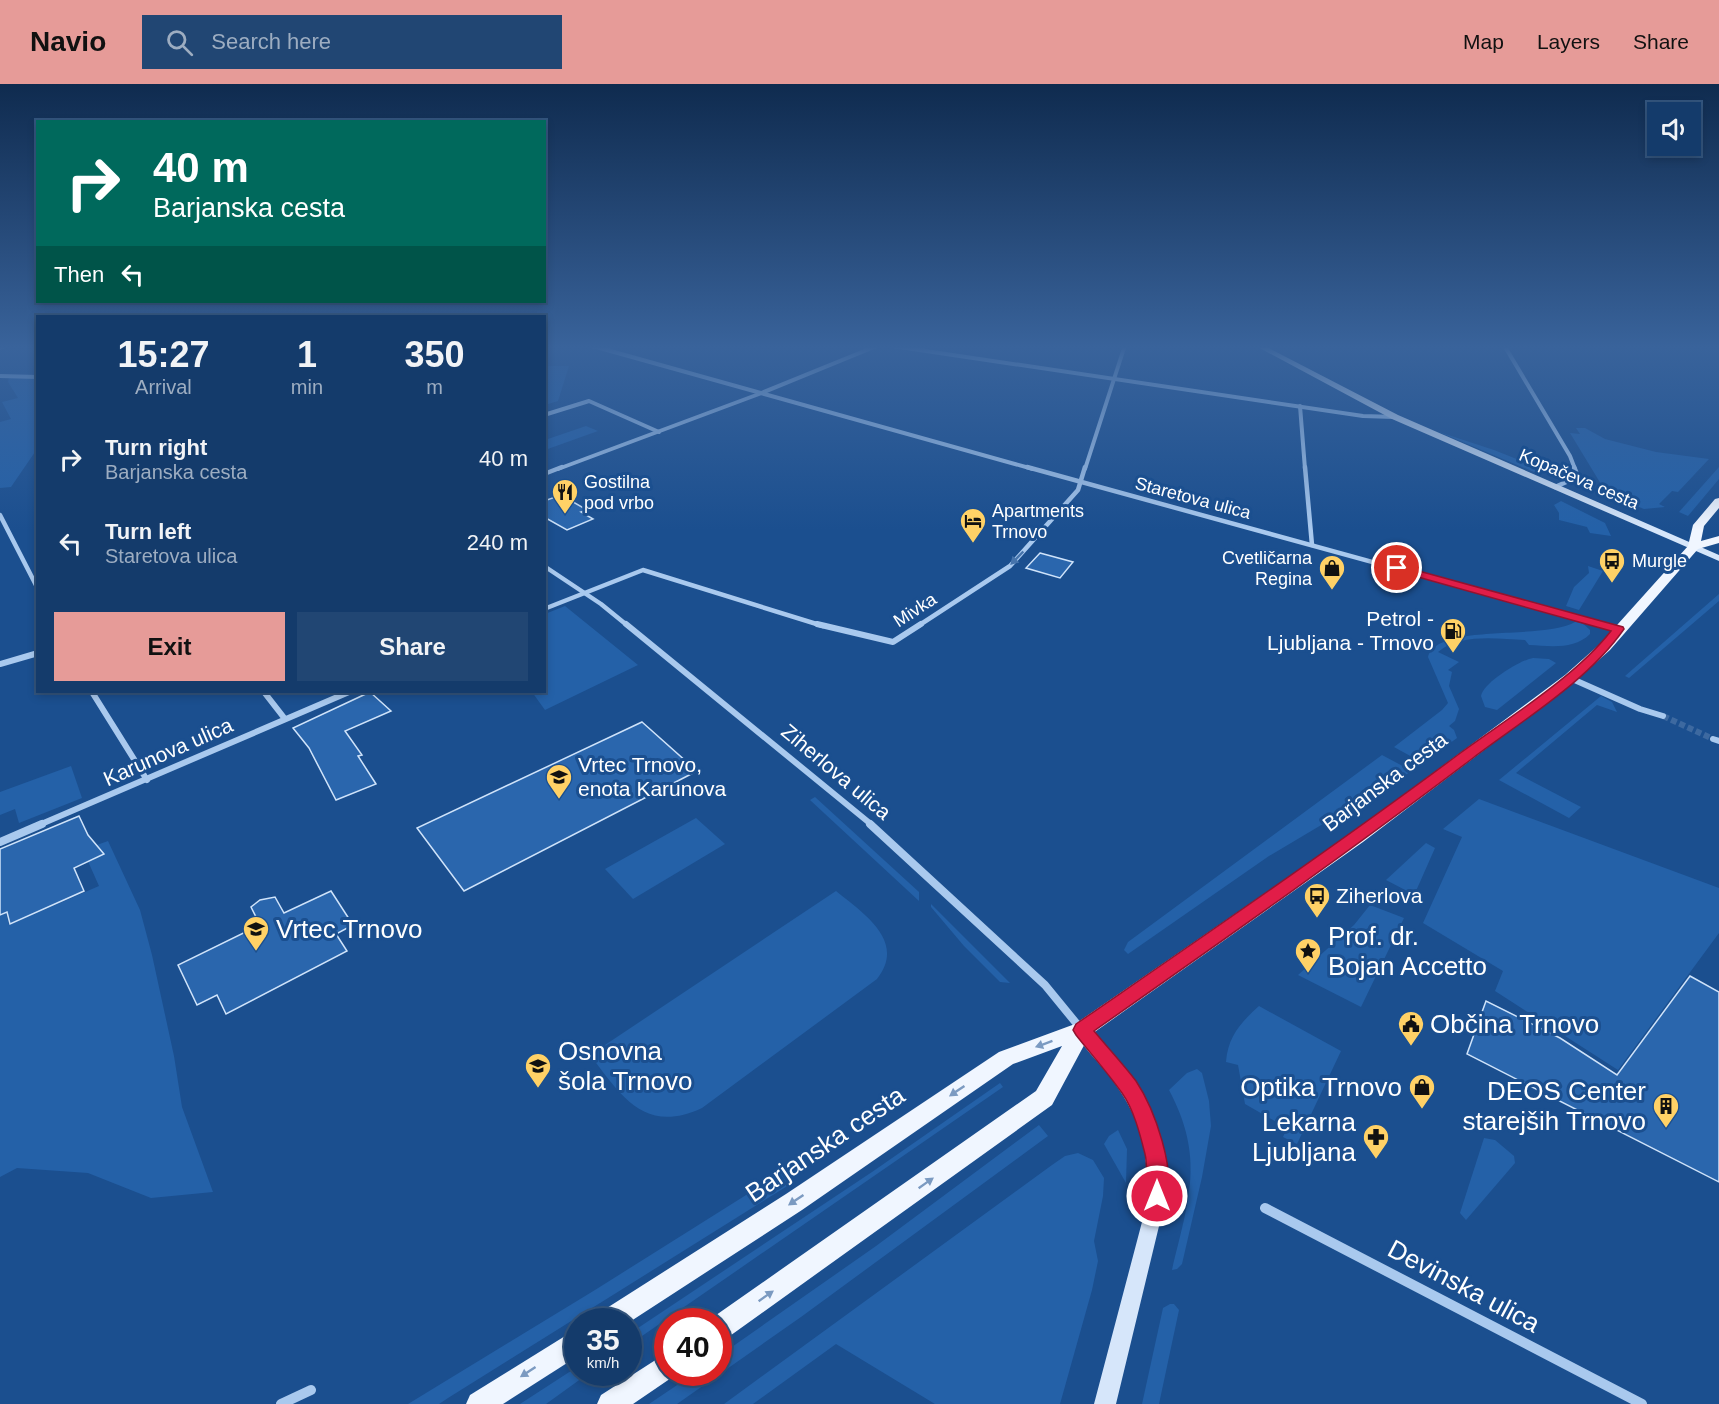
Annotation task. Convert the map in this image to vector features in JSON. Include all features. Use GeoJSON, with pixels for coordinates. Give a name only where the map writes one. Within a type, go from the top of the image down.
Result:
{"type":"FeatureCollection","features":[{"type":"Feature","properties":{"kind":"main road","name":"Kopačeva cesta"},"geometry":{"type":"LineString","coordinates":[[1375,407],[1719,558]]}},
{"type":"Feature","properties":{"kind":"main road","name":"Barjanska cesta"},"geometry":{"type":"LineString","coordinates":[[1694,547],[1699,525],[1719,501]]}},
{"type":"Feature","properties":{"kind":"main road","name":"Barjanska cesta"},"geometry":{"type":"LineString","coordinates":[[630,1308],[794,1202],[1006,1058],[1082,1030],[1357,838],[1570,678],[1605,647],[1618,629],[1694,547],[1719,539]]}},
{"type":"Feature","properties":{"kind":"main road","name":"Barjanska cesta"},"geometry":{"type":"LineString","coordinates":[[732,1319],[1044,1098],[1082,1030]]}},
{"type":"Feature","properties":{"kind":"main road"},"geometry":{"type":"LineString","coordinates":[[1082,1030],[1130,1089],[1152,1139],[1158,1173],[1157,1196],[1105,1404]]}},
{"type":"Feature","properties":{"kind":"main road"},"geometry":{"type":"LineString","coordinates":[[479,1404],[564,1350]]}},
{"type":"Feature","properties":{"kind":"main road"},"geometry":{"type":"LineString","coordinates":[[610,1404],[654,1374]]}},
{"type":"Feature","properties":{"kind":"street"},"geometry":{"type":"LineString","coordinates":[[546,414],[571,407]]}},
{"type":"Feature","properties":{"kind":"street"},"geometry":{"type":"LineString","coordinates":[[602,407],[659,432]]}},
{"type":"Feature","properties":{"kind":"street"},"geometry":{"type":"LineString","coordinates":[[546,473],[726,407]]}},
{"type":"Feature","properties":{"kind":"street","name":"Staretova ulica"},"geometry":{"type":"LineString","coordinates":[[805,407],[1618,629]]}},
{"type":"Feature","properties":{"kind":"street","name":"Mivka"},"geometry":{"type":"LineString","coordinates":[[584,592],[643,570],[808,622],[893,642],[1010,566],[1078,490],[1106,407]]}},
{"type":"Feature","properties":{"kind":"street"},"geometry":{"type":"LineString","coordinates":[[1300,407],[1312,545]]}},
{"type":"Feature","properties":{"kind":"street"},"geometry":{"type":"LineString","coordinates":[[1304,407],[1363,416],[1395,417]]}},
{"type":"Feature","properties":{"kind":"street"},"geometry":{"type":"LineString","coordinates":[[1541,407],[1570,456],[1577,474],[1573,479],[1555,487]]}},
{"type":"Feature","properties":{"kind":"street"},"geometry":{"type":"LineString","coordinates":[[0,514],[36,585]]}},
{"type":"Feature","properties":{"kind":"street","name":"Ziherlova ulica"},"geometry":{"type":"LineString","coordinates":[[546,567],[584,592],[776,745],[894,844],[1045,985],[1082,1030]]}},
{"type":"Feature","properties":{"kind":"street"},"geometry":{"type":"LineString","coordinates":[[546,608],[584,592]]}},
{"type":"Feature","properties":{"kind":"street"},"geometry":{"type":"LineString","coordinates":[[0,664],[36,654]]}},
{"type":"Feature","properties":{"kind":"street"},"geometry":{"type":"LineString","coordinates":[[1570,678],[1640,709],[1663,716]]}},
{"type":"Feature","properties":{"kind":"street"},"geometry":{"type":"LineString","coordinates":[[93,693],[147,780]]}},
{"type":"Feature","properties":{"kind":"street"},"geometry":{"type":"LineString","coordinates":[[265,693],[285,719]]}},
{"type":"Feature","properties":{"kind":"street","name":"Karunova ulica"},"geometry":{"type":"LineString","coordinates":[[0,842],[347,693]]}},
{"type":"Feature","properties":{"kind":"street","name":"Devinska ulica"},"geometry":{"type":"LineString","coordinates":[[1265,1208],[1641,1404]]}},
{"type":"Feature","properties":{"kind":"street"},"geometry":{"type":"LineString","coordinates":[[280,1404],[310,1390]]}},
{"type":"Feature","properties":{"kind":"shaded area"},"geometry":{"type":"Polygon","coordinates":[[[4,407],[36,407],[36,450],[11,487],[0,488],[0,422],[11,419],[4,407]]]}},
{"type":"Feature","properties":{"kind":"shaded area"},"geometry":{"type":"Polygon","coordinates":[[[586,426],[598,431],[546,450],[546,440],[586,426]]]}},
{"type":"Feature","properties":{"kind":"shaded area"},"geometry":{"type":"Polygon","coordinates":[[[1576,428],[1585,428],[1605,439],[1656,452],[1709,459],[1678,492],[1672,491],[1659,504],[1665,507],[1644,509],[1607,494],[1570,433],[1580,434],[1576,428]]]}},
{"type":"Feature","properties":{"kind":"shaded area"},"geometry":{"type":"Polygon","coordinates":[[[1439,432],[1494,450],[1559,476],[1534,472],[1439,432]]]}},
{"type":"Feature","properties":{"kind":"shaded area"},"geometry":{"type":"Polygon","coordinates":[[[1719,467],[1719,479],[1688,516],[1679,512],[1719,467]]]}},
{"type":"Feature","properties":{"kind":"shaded area"},"geometry":{"type":"Polygon","coordinates":[[[1561,501],[1605,523],[1611,536],[1590,533],[1587,527],[1559,520],[1559,513],[1554,505],[1561,501]]]}},
{"type":"Feature","properties":{"kind":"shaded area"},"geometry":{"type":"Polygon","coordinates":[[[1588,566],[1603,571],[1579,610],[1566,606],[1574,587],[1589,573],[1588,566]]]}},
{"type":"Feature","properties":{"kind":"shaded area"},"geometry":{"type":"Polygon","coordinates":[[[1719,594],[1719,601],[1629,678],[1625,676],[1719,594]]]}},
{"type":"Feature","properties":{"kind":"shaded area"},"geometry":{"type":"Polygon","coordinates":[[[565,606],[638,665],[545,710],[533,693],[546,693],[546,614],[565,606]]]}},
{"type":"Feature","properties":{"kind":"shaded area"},"geometry":{"type":"Polygon","coordinates":[[[1575,622],[1585,625],[1590,630],[1590,634],[1577,643],[1569,645],[1529,645],[1525,640],[1480,638],[1457,642],[1438,652],[1459,662],[1448,670],[1452,672],[1449,686],[1459,709],[1455,721],[1449,726],[1454,730],[1457,738],[1423,763],[1394,747],[1448,703],[1428,657],[1436,646],[1451,639],[1540,631],[1560,628],[1575,622]]]}},
{"type":"Feature","properties":{"kind":"shaded area"},"geometry":{"type":"Polygon","coordinates":[[[1533,658],[1549,659],[1556,663],[1497,710],[1485,707],[1481,696],[1488,685],[1511,667],[1533,658]]]}},
{"type":"Feature","properties":{"kind":"shaded area"},"geometry":{"type":"Polygon","coordinates":[[[1601,696],[1612,702],[1617,712],[1597,705],[1516,773],[1581,807],[1569,818],[1499,780],[1601,696]]]}},
{"type":"Feature","properties":{"kind":"shaded area"},"geometry":{"type":"Polygon","coordinates":[[[1382,755],[1412,771],[1269,856],[1128,954],[1124,950],[1128,942],[1382,755]]]}},
{"type":"Feature","properties":{"kind":"shaded area"},"geometry":{"type":"Polygon","coordinates":[[[71,766],[82,798],[19,823],[15,809],[0,815],[0,792],[71,766]]]}},
{"type":"Feature","properties":{"kind":"shaded area"},"geometry":{"type":"Polygon","coordinates":[[[815,797],[919,892],[919,901],[810,800],[815,797]]]}},
{"type":"Feature","properties":{"kind":"shaded area"},"geometry":{"type":"Polygon","coordinates":[[[1479,799],[1719,888],[1719,933],[1618,1070],[1495,991],[1503,971],[1423,923],[1462,837],[1443,829],[1479,799]]]}},
{"type":"Feature","properties":{"kind":"shaded area"},"geometry":{"type":"Polygon","coordinates":[[[696,818],[725,844],[633,899],[605,869],[696,818]]]}},
{"type":"Feature","properties":{"kind":"shaded area"},"geometry":{"type":"Polygon","coordinates":[[[108,841],[140,910],[174,1056],[182,1107],[213,1192],[151,1198],[88,1173],[17,1168],[0,1177],[0,916],[6,913],[9,925],[99,886],[83,850],[108,841]]]}},
{"type":"Feature","properties":{"kind":"shaded area"},"geometry":{"type":"Polygon","coordinates":[[[1426,843],[1435,848],[1416,891],[1409,892],[1386,880],[1426,843]]]}},
{"type":"Feature","properties":{"kind":"shaded area"},"geometry":{"type":"Polygon","coordinates":[[[836,891],[869,918],[884,940],[887,952],[885,965],[877,979],[702,1108],[682,1115],[664,1117],[649,1114],[636,1107],[612,1084],[590,1055],[836,891]]]}},
{"type":"Feature","properties":{"kind":"shaded area"},"geometry":{"type":"Polygon","coordinates":[[[931,904],[1010,983],[1000,982],[964,946],[931,907],[931,904]]]}},
{"type":"Feature","properties":{"kind":"shaded area"},"geometry":{"type":"Polygon","coordinates":[[[1370,905],[1404,918],[1361,1007],[1298,975],[1354,925],[1370,905]]]}},
{"type":"Feature","properties":{"kind":"shaded area"},"geometry":{"type":"Polygon","coordinates":[[[1259,1006],[1341,1051],[1297,1144],[1283,1137],[1287,1128],[1245,1104],[1238,1065],[1226,1062],[1229,1045],[1236,1031],[1259,1006]]]}},
{"type":"Feature","properties":{"kind":"shaded area"},"geometry":{"type":"Polygon","coordinates":[[[1197,1069],[1202,1073],[1209,1101],[1211,1126],[1182,1264],[1172,1270],[1188,1200],[1190,1158],[1180,1114],[1169,1090],[1187,1073],[1197,1069]]]}},
{"type":"Feature","properties":{"kind":"shaded area"},"geometry":{"type":"Polygon","coordinates":[[[1000,1083],[1003,1087],[683,1308],[668,1308],[872,1172],[1000,1083]]]}},
{"type":"Feature","properties":{"kind":"shaded area"},"geometry":{"type":"Polygon","coordinates":[[[1039,1125],[1048,1136],[732,1365],[732,1347],[876,1246],[1039,1125]]]}},
{"type":"Feature","properties":{"kind":"shaded area"},"geometry":{"type":"Polygon","coordinates":[[[1118,1130],[1127,1149],[1126,1183],[1104,1144],[1109,1136],[1118,1130]]]}},
{"type":"Feature","properties":{"kind":"shaded area"},"geometry":{"type":"Polygon","coordinates":[[[1484,1138],[1495,1140],[1514,1156],[1515,1163],[1466,1220],[1460,1213],[1484,1138]]]}},
{"type":"Feature","properties":{"kind":"shaded area"},"geometry":{"type":"Polygon","coordinates":[[[1078,1153],[1093,1160],[1104,1178],[1103,1196],[1094,1241],[1098,1261],[1060,1404],[935,1404],[836,1344],[753,1404],[724,1404],[1052,1165],[1065,1156],[1078,1153]]]}},
{"type":"Feature","properties":{"kind":"shaded area"},"geometry":{"type":"Polygon","coordinates":[[[781,1173],[789,1185],[592,1308],[565,1308],[781,1173]]]}},
{"type":"Feature","properties":{"kind":"shaded area"},"geometry":{"type":"Polygon","coordinates":[[[1174,1304],[1179,1310],[1159,1404],[1142,1404],[1163,1308],[1174,1304]]]}},
{"type":"Feature","properties":{"kind":"shaded area"},"geometry":{"type":"Polygon","coordinates":[[[564,1309],[564,1326],[439,1404],[408,1404],[564,1309]]]}},
{"type":"Feature","properties":{"kind":"shaded area"},"geometry":{"type":"Polygon","coordinates":[[[654,1317],[654,1328],[642,1336],[642,1325],[654,1317]]]}},
{"type":"Feature","properties":{"kind":"shaded area"},"geometry":{"type":"Polygon","coordinates":[[[564,1375],[564,1386],[571,1386],[546,1404],[520,1404],[564,1375]]]}},
{"type":"Feature","properties":{"kind":"shaded area"},"geometry":{"type":"Polygon","coordinates":[[[676,1386],[703,1386],[677,1404],[649,1404],[676,1386]]]}},
{"type":"Feature","properties":{"kind":"building","name":"Gostilna pod vrbo"},"geometry":{"type":"Polygon","coordinates":[[[561,495],[587,510],[581,512],[593,519],[567,530],[546,518],[546,500],[561,495]]]}},
{"type":"Feature","properties":{"kind":"building"},"geometry":{"type":"Polygon","coordinates":[[[1040,553],[1073,562],[1060,578],[1026,568],[1040,553]]]}},
{"type":"Feature","properties":{"kind":"building"},"geometry":{"type":"Polygon","coordinates":[[[371,693],[391,711],[345,731],[362,755],[358,756],[376,784],[336,800],[309,748],[293,728],[371,693]]]}},
{"type":"Feature","properties":{"kind":"building","name":"Vrtec Trnovo, enota Karunova"},"geometry":{"type":"Polygon","coordinates":[[[642,722],[697,771],[464,891],[417,828],[642,722]]]}},
{"type":"Feature","properties":{"kind":"building"},"geometry":{"type":"Polygon","coordinates":[[[79,816],[88,835],[104,854],[74,868],[84,891],[10,924],[7,912],[0,915],[0,849],[79,816]]]}},
{"type":"Feature","properties":{"kind":"building","name":"Vrtec Trnovo"},"geometry":{"type":"Polygon","coordinates":[[[331,891],[353,925],[336,934],[347,951],[226,1014],[217,995],[197,1005],[178,965],[260,925],[251,907],[260,900],[275,897],[284,913],[331,891]]]}},
{"type":"Feature","properties":{"kind":"building","name":"DEOS Center starejših Trnovo"},"geometry":{"type":"Polygon","coordinates":[[[1690,976],[1719,992],[1719,1182],[1467,1054],[1486,1001],[1560,1038],[1617,1075],[1690,976]]]}},
{"type":"Feature","properties":{"kind":"tunnel"},"geometry":{"type":"LineString","coordinates":[[1663,716],[1713,739]]}},
{"type":"Feature","properties":{"kind":"place","name":"Gostilna pod vrbo"},"geometry":{"type":"Point","coordinates":[565,515]}},
{"type":"Feature","properties":{"kind":"place","name":"Apartments Trnovo"},"geometry":{"type":"Point","coordinates":[973,544]}},
{"type":"Feature","properties":{"kind":"place","name":"Murgle"},"geometry":{"type":"Point","coordinates":[1612,584]}},
{"type":"Feature","properties":{"kind":"place","name":"Cvetličarna Regina"},"geometry":{"type":"Point","coordinates":[1332,591]}},
{"type":"Feature","properties":{"kind":"place","name":"Petrol - Ljubljana - Trnovo"},"geometry":{"type":"Point","coordinates":[1453,654]}},
{"type":"Feature","properties":{"kind":"place","name":"Vrtec Trnovo, enota Karunova"},"geometry":{"type":"Point","coordinates":[559,800]}},
{"type":"Feature","properties":{"kind":"place","name":"Ziherlova"},"geometry":{"type":"Point","coordinates":[1317,919]}},
{"type":"Feature","properties":{"kind":"place","name":"Vrtec Trnovo"},"geometry":{"type":"Point","coordinates":[256,952]}},
{"type":"Feature","properties":{"kind":"place","name":"Prof. dr. Bojan Accetto"},"geometry":{"type":"Point","coordinates":[1308,974]}},
{"type":"Feature","properties":{"kind":"place","name":"Občina Trnovo"},"geometry":{"type":"Point","coordinates":[1411,1047]}},
{"type":"Feature","properties":{"kind":"place","name":"Osnovna šola Trnovo"},"geometry":{"type":"Point","coordinates":[538,1089]}},
{"type":"Feature","properties":{"kind":"place","name":"Optika Trnovo"},"geometry":{"type":"Point","coordinates":[1422,1110]}},
{"type":"Feature","properties":{"kind":"place","name":"DEOS Center starejših Trnovo"},"geometry":{"type":"Point","coordinates":[1666,1129]}},
{"type":"Feature","properties":{"kind":"place","name":"Lekarna Ljubljana"},"geometry":{"type":"Point","coordinates":[1376,1160]}},
{"type":"Feature","properties":{"kind":"route"},"geometry":{"type":"LineString","coordinates":[[1157,1196],[1156,1156],[1143,1117],[1130,1089],[1082,1030],[1357,838],[1570,678],[1605,647],[1618,629],[1397,568]]}}]}
